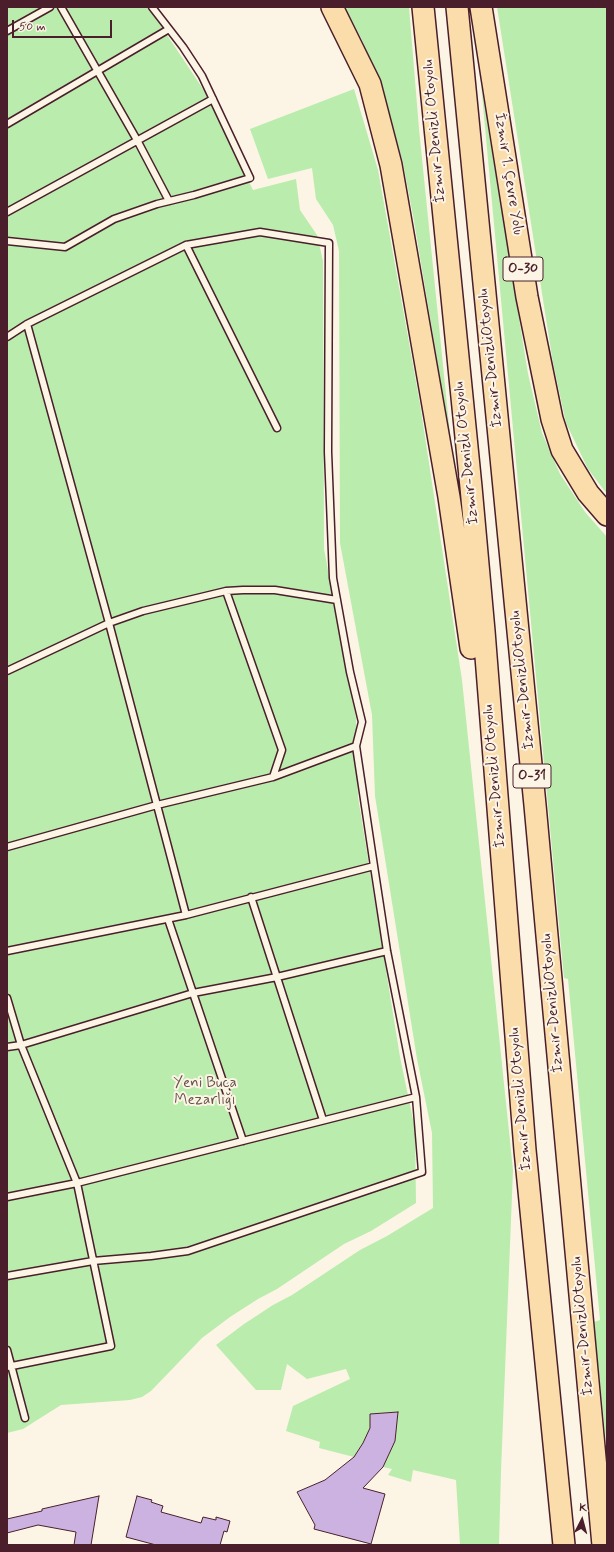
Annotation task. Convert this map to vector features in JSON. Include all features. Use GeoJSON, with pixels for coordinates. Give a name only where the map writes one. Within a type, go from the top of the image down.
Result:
{"type":"FeatureCollection","features":[{"type":"Feature","properties":{"kind":"highway"},"geometry":{"type":"LineString","coordinates":[[332,7],[370,84],[392,165],[449,497],[470,630],[476,706],[498,805]]}},
{"type":"Feature","properties":{"kind":"highway","name":"İzmir-Denizli Otoyolu"},"geometry":{"type":"LineString","coordinates":[[423,7],[471,487],[525,1150],[564,1545]]}},
{"type":"Feature","properties":{"kind":"highway","name":"İzmir-DenizliOtoyolu"},"geometry":{"type":"LineString","coordinates":[[458,7],[535,805],[603,1545]]}},
{"type":"Feature","properties":{"kind":"highway","name":"İzmir 1. Çevre Yolu"},"geometry":{"type":"LineString","coordinates":[[481,7],[527,297],[552,419],[562,450],[588,493],[607,515]]}},
{"type":"Feature","properties":{"kind":"lane"},"geometry":{"type":"LineString","coordinates":[[7,31],[50,7]]}},
{"type":"Feature","properties":{"kind":"lane"},"geometry":{"type":"LineString","coordinates":[[61,7],[137,140],[169,201]]}},
{"type":"Feature","properties":{"kind":"lane"},"geometry":{"type":"LineString","coordinates":[[7,241],[66,247],[114,219],[169,201],[250,178],[202,76],[152,7]]}},
{"type":"Feature","properties":{"kind":"lane"},"geometry":{"type":"LineString","coordinates":[[7,124],[169,29]]}},
{"type":"Feature","properties":{"kind":"lane"},"geometry":{"type":"LineString","coordinates":[[7,212],[213,99]]}},
{"type":"Feature","properties":{"kind":"lane"},"geometry":{"type":"LineString","coordinates":[[7,337],[27,324],[186,245],[260,232],[329,243],[328,452],[333,578],[350,672],[362,722],[356,746],[386,951],[416,1098],[422,1172],[188,1251],[93,1261],[7,1276]]}},
{"type":"Feature","properties":{"kind":"lane"},"geometry":{"type":"LineString","coordinates":[[186,245],[277,428]]}},
{"type":"Feature","properties":{"kind":"lane"},"geometry":{"type":"LineString","coordinates":[[27,324],[109,623],[186,915]]}},
{"type":"Feature","properties":{"kind":"lane"},"geometry":{"type":"LineString","coordinates":[[7,672],[109,623],[143,611],[226,591],[275,590],[337,600]]}},
{"type":"Feature","properties":{"kind":"lane"},"geometry":{"type":"LineString","coordinates":[[226,591],[282,750],[273,777]]}},
{"type":"Feature","properties":{"kind":"lane"},"geometry":{"type":"LineString","coordinates":[[7,847],[157,805],[273,777],[356,746]]}},
{"type":"Feature","properties":{"kind":"lane"},"geometry":{"type":"LineString","coordinates":[[7,951],[186,915],[374,866]]}},
{"type":"Feature","properties":{"kind":"lane"},"geometry":{"type":"LineString","coordinates":[[251,897],[323,1120]]}},
{"type":"Feature","properties":{"kind":"lane"},"geometry":{"type":"LineString","coordinates":[[168,919],[243,1141]]}},
{"type":"Feature","properties":{"kind":"lane"},"geometry":{"type":"LineString","coordinates":[[7,1047],[21,1045],[193,993],[277,977],[386,951]]}},
{"type":"Feature","properties":{"kind":"lane"},"geometry":{"type":"LineString","coordinates":[[7,998],[21,1045],[77,1183],[111,1346],[9,1366]]}},
{"type":"Feature","properties":{"kind":"lane"},"geometry":{"type":"LineString","coordinates":[[7,1197],[77,1183],[323,1120],[416,1098]]}},
{"type":"Feature","properties":{"kind":"lane"},"geometry":{"type":"LineString","coordinates":[[7,1350],[9,1366],[25,1418]]}},
{"type":"Feature","properties":{"kind":"green space","name":"Yeni Buca Mezarlığı"},"geometry":{"type":"Polygon","coordinates":[[[7,7],[146,7],[155,17],[205,92],[253,190],[296,179],[300,210],[317,235],[323,261],[324,549],[356,718],[358,797],[400,1057],[415,1129],[416,1203],[371,1231],[344,1244],[277,1289],[230,1317],[202,1338],[151,1391],[142,1397],[130,1400],[61,1405],[23,1429],[7,1433],[7,7]]]}},
{"type":"Feature","properties":{"kind":"green space"},"geometry":{"type":"Polygon","coordinates":[[[344,7],[409,7],[419,129],[451,444],[403,163],[385,100],[362,40],[344,7]]]}},
{"type":"Feature","properties":{"kind":"green space"},"geometry":{"type":"Polygon","coordinates":[[[497,7],[607,7],[607,494],[588,469],[566,423],[553,363],[497,7]]]}},
{"type":"Feature","properties":{"kind":"green space"},"geometry":{"type":"Polygon","coordinates":[[[481,84],[528,374],[542,433],[560,474],[585,512],[607,537],[607,1452],[594,1322],[600,1320],[568,979],[564,978],[481,84]]]}},
{"type":"Feature","properties":{"kind":"green space"},"geometry":{"type":"Polygon","coordinates":[[[354,89],[378,170],[420,404],[462,680],[513,1170],[499,1545],[460,1545],[456,1480],[413,1470],[411,1482],[388,1475],[392,1469],[383,1467],[395,1441],[398,1412],[370,1414],[370,1428],[354,1457],[319,1448],[320,1442],[286,1431],[293,1406],[350,1379],[346,1369],[307,1379],[287,1364],[281,1390],[256,1390],[216,1345],[244,1324],[273,1305],[292,1295],[360,1250],[387,1236],[433,1208],[432,1133],[417,1059],[375,796],[372,715],[340,543],[339,251],[333,225],[316,199],[312,168],[268,179],[250,129],[354,89]]]}},
{"type":"Feature","properties":{"kind":"building"},"geometry":{"type":"Polygon","coordinates":[[[398,1412],[395,1441],[383,1467],[363,1488],[385,1494],[371,1544],[314,1529],[315,1525],[297,1492],[325,1480],[354,1457],[370,1428],[370,1414],[398,1412]]]}},
{"type":"Feature","properties":{"kind":"building"},"geometry":{"type":"Polygon","coordinates":[[[99,1496],[91,1545],[74,1545],[76,1532],[38,1525],[7,1533],[7,1519],[42,1511],[42,1509],[99,1496]]]}},
{"type":"Feature","properties":{"kind":"building"},"geometry":{"type":"Polygon","coordinates":[[[137,1496],[152,1500],[151,1502],[163,1506],[161,1512],[201,1523],[203,1517],[216,1520],[216,1517],[230,1521],[227,1532],[224,1531],[220,1545],[156,1545],[126,1537],[137,1496]]]}}]}
